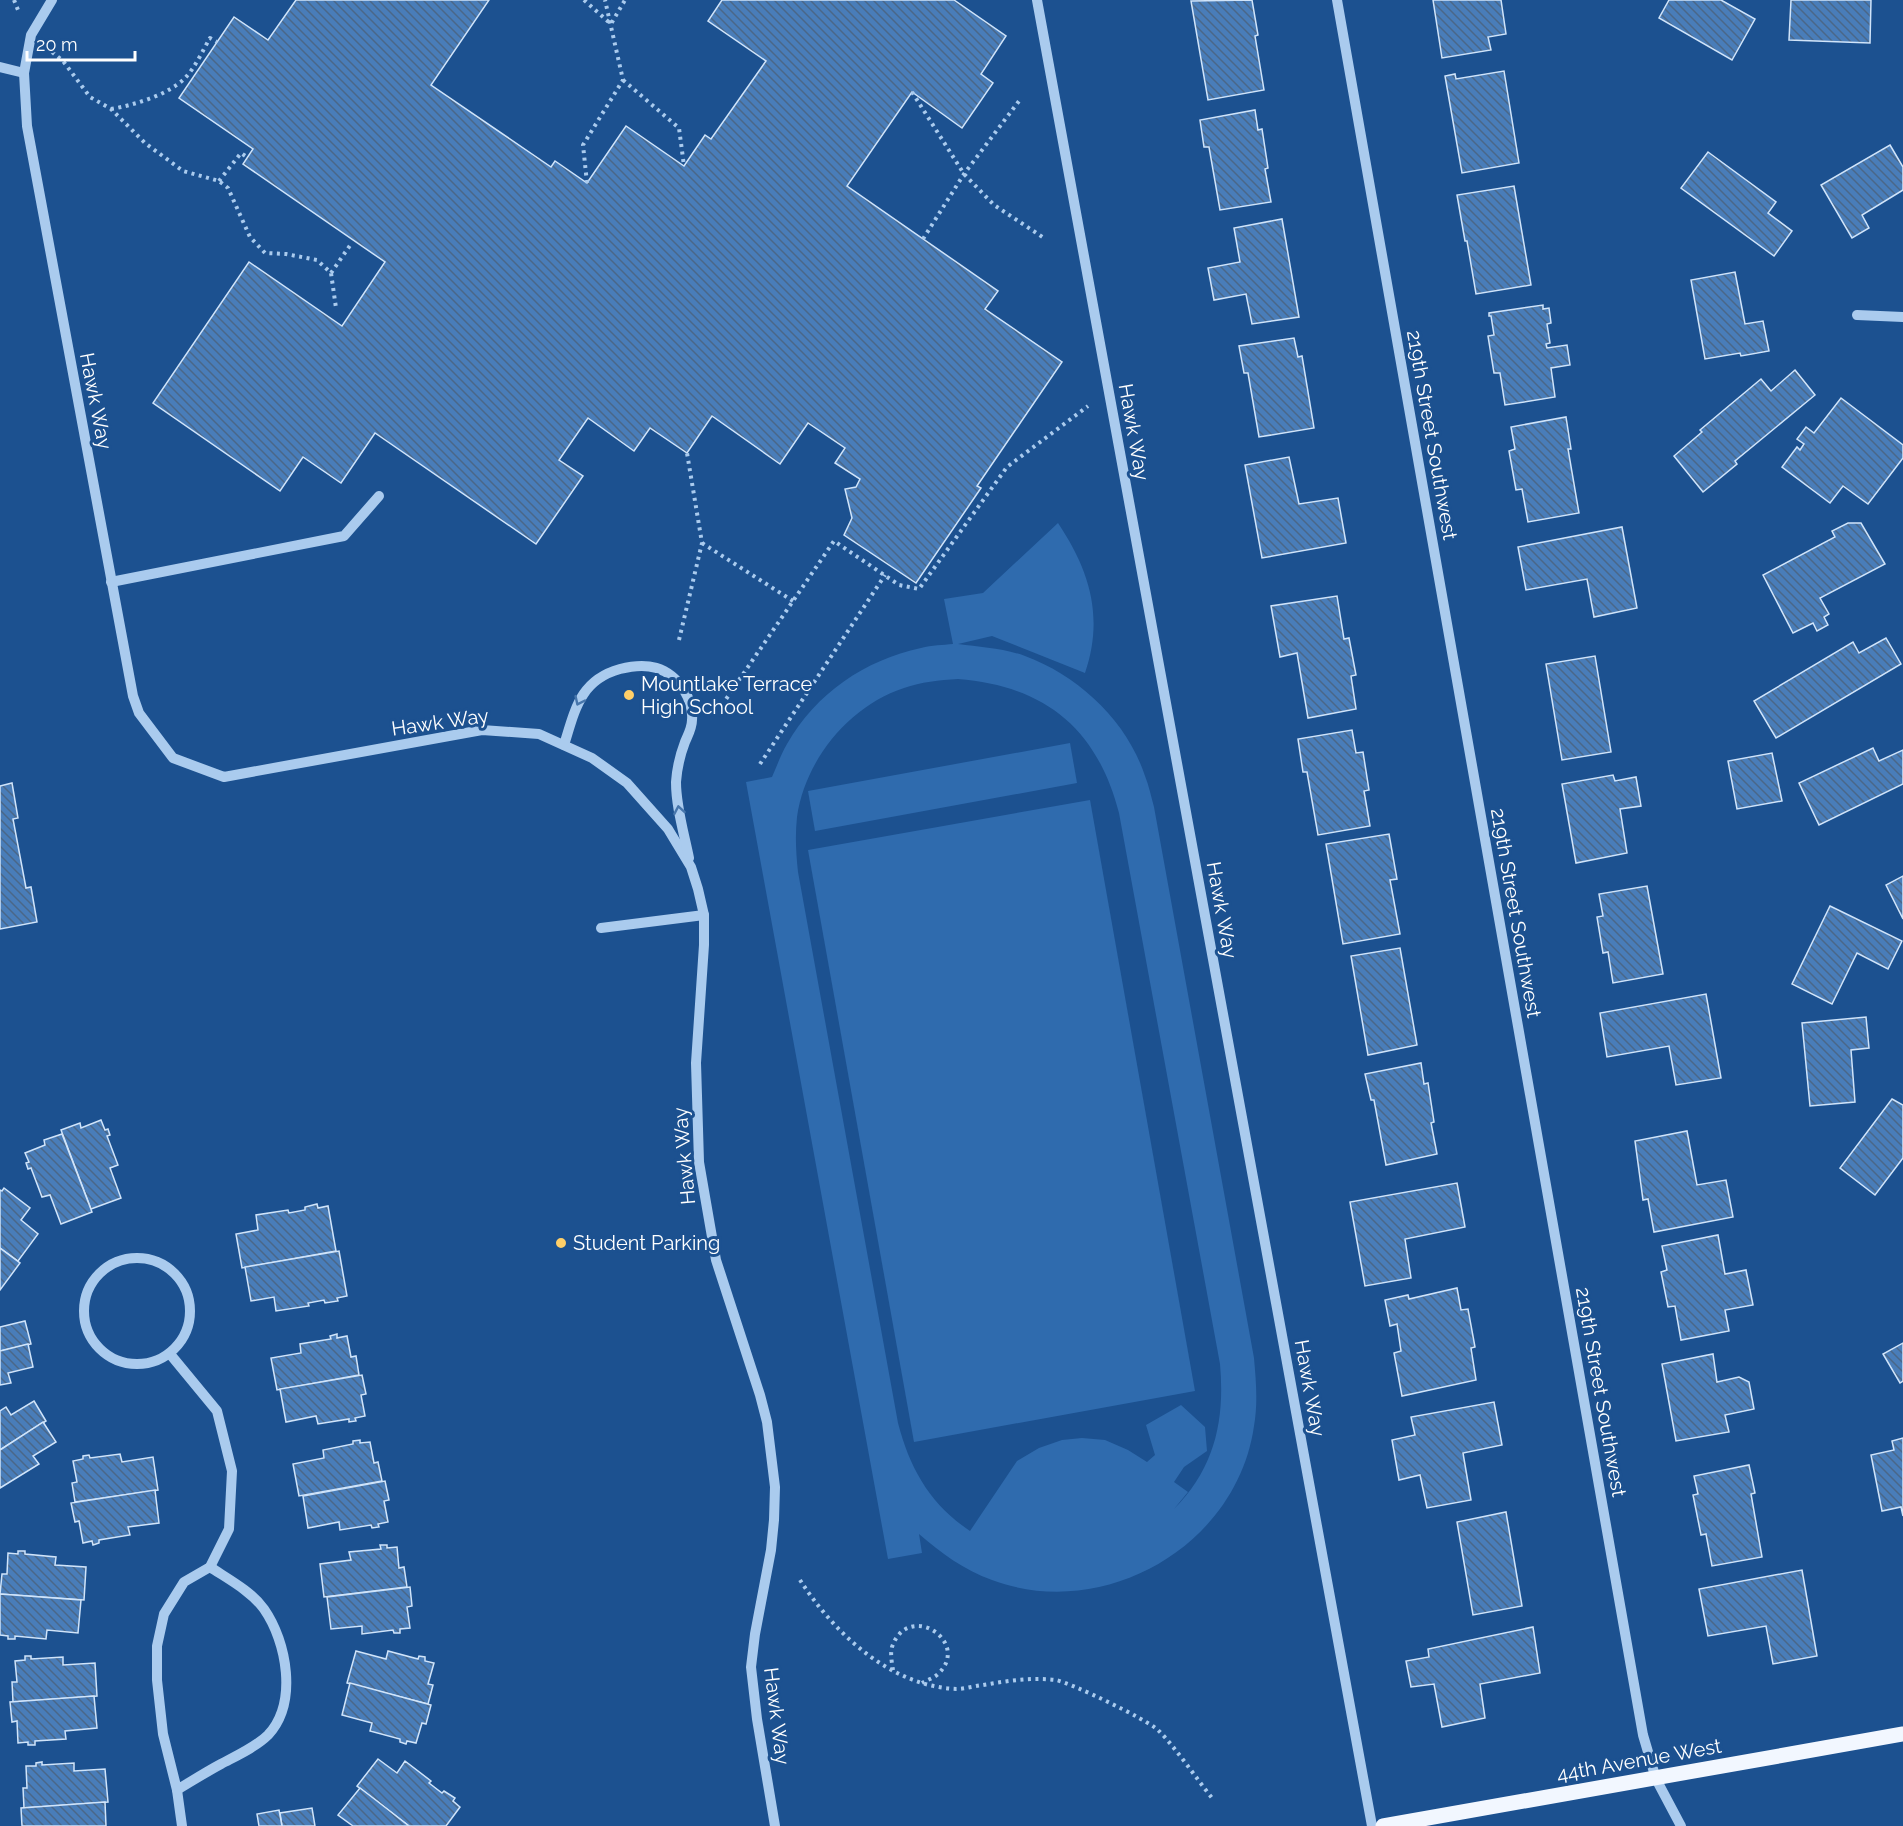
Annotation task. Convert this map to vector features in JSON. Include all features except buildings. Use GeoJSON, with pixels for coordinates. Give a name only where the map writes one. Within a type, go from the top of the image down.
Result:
{"type":"FeatureCollection","features":[{"type":"Feature","properties":{"kind":"main road","name":"44th Avenue West"},"geometry":{"type":"LineString","coordinates":[[1383,1826],[1903,1734]]}},
{"type":"Feature","properties":{"kind":"street","name":"Hawk Way"},"geometry":{"type":"LineString","coordinates":[[52,0],[31,35],[24,73],[27,126],[111,582],[133,696],[139,713],[173,758],[224,777],[482,730],[539,734],[592,758],[627,783],[668,829],[691,867],[704,915],[696,1063],[699,1162],[716,1260],[767,1422],[775,1487],[772,1540],[751,1668],[756,1719],[776,1826]]}},
{"type":"Feature","properties":{"kind":"street","name":"Hawk Way"},"geometry":{"type":"LineString","coordinates":[[1037,0],[1372,1826]]}},
{"type":"Feature","properties":{"kind":"street","name":"219th Street Southwest"},"geometry":{"type":"LineString","coordinates":[[1336,0],[1641,1722],[1656,1779],[1681,1826]]}},
{"type":"Feature","properties":{"kind":"street"},"geometry":{"type":"LineString","coordinates":[[0,67],[24,73]]}},
{"type":"Feature","properties":{"kind":"street"},"geometry":{"type":"LineString","coordinates":[[1857,315],[1903,317]]}},
{"type":"Feature","properties":{"kind":"street"},"geometry":{"type":"LineString","coordinates":[[111,582],[344,536],[379,496]]}},
{"type":"Feature","properties":{"kind":"street"},"geometry":{"type":"LineString","coordinates":[[564,745],[575,708],[584,691],[595,680],[630,666],[648,665],[671,674],[687,694],[691,708],[692,720],[678,761],[676,782],[678,805],[691,867]]}},
{"type":"Feature","properties":{"kind":"street"},"geometry":{"type":"LineString","coordinates":[[601,928],[704,915]]}},
{"type":"Feature","properties":{"kind":"street"},"geometry":{"type":"LineString","coordinates":[[141,1258],[165,1266],[183,1284],[191,1309],[186,1334],[170,1354],[147,1365],[121,1363],[99,1349],[86,1328],[84,1302],[95,1278],[115,1263],[141,1258]]}},
{"type":"Feature","properties":{"kind":"street"},"geometry":{"type":"LineString","coordinates":[[170,1354],[217,1411],[232,1471],[229,1529],[210,1567],[184,1582],[164,1614],[157,1646],[157,1680],[163,1734],[177,1790],[182,1826]]}},
{"type":"Feature","properties":{"kind":"street"},"geometry":{"type":"LineString","coordinates":[[177,1790],[268,1735],[285,1706],[286,1672],[279,1636],[264,1608],[240,1586],[210,1567]]}},
{"type":"Feature","properties":{"kind":"path"},"geometry":{"type":"LineString","coordinates":[[584,0],[611,24]]}},
{"type":"Feature","properties":{"kind":"path"},"geometry":{"type":"LineString","coordinates":[[606,0],[622,80],[679,128],[684,166]]}},
{"type":"Feature","properties":{"kind":"path"},"geometry":{"type":"LineString","coordinates":[[611,24],[625,0]]}},
{"type":"Feature","properties":{"kind":"path"},"geometry":{"type":"LineString","coordinates":[[31,35],[63,61],[90,97],[111,109],[145,143],[183,171],[219,181],[228,188],[250,237],[265,253],[286,254],[317,260],[332,273]]}},
{"type":"Feature","properties":{"kind":"path"},"geometry":{"type":"LineString","coordinates":[[111,109],[138,104],[176,85],[186,78],[210,38],[217,42]]}},
{"type":"Feature","properties":{"kind":"path"},"geometry":{"type":"LineString","coordinates":[[587,183],[583,145],[622,80]]}},
{"type":"Feature","properties":{"kind":"path"},"geometry":{"type":"LineString","coordinates":[[912,92],[964,174],[994,205],[1044,238]]}},
{"type":"Feature","properties":{"kind":"path"},"geometry":{"type":"LineString","coordinates":[[923,239],[964,174],[1019,101]]}},
{"type":"Feature","properties":{"kind":"path"},"geometry":{"type":"LineString","coordinates":[[219,181],[241,153],[247,157]]}},
{"type":"Feature","properties":{"kind":"path"},"geometry":{"type":"LineString","coordinates":[[336,308],[332,273],[351,244]]}},
{"type":"Feature","properties":{"kind":"path"},"geometry":{"type":"LineString","coordinates":[[722,705],[834,541],[899,585],[919,589],[1007,467],[1089,405]]}},
{"type":"Feature","properties":{"kind":"path"},"geometry":{"type":"LineString","coordinates":[[679,640],[702,543],[687,453]]}},
{"type":"Feature","properties":{"kind":"path"},"geometry":{"type":"LineString","coordinates":[[702,543],[793,601]]}},
{"type":"Feature","properties":{"kind":"path"},"geometry":{"type":"LineString","coordinates":[[760,764],[885,575]]}},
{"type":"Feature","properties":{"kind":"path"},"geometry":{"type":"LineString","coordinates":[[800,1580],[808,1593],[853,1643],[893,1671],[922,1683],[957,1689],[1016,1679],[1057,1680],[1116,1706],[1157,1729],[1212,1798]]}},
{"type":"Feature","properties":{"kind":"path"},"geometry":{"type":"LineString","coordinates":[[893,1671],[891,1649],[898,1634],[909,1627],[924,1626],[938,1631],[947,1646],[947,1662],[937,1676],[922,1683]]}},
{"type":"Feature","properties":{"kind":"shaded area"},"geometry":{"type":"Polygon","coordinates":[[[1058,523],[1078,559],[1091,595],[1093,633],[1085,673],[992,636],[958,644],[1017,653],[1064,675],[1082,688],[1113,719],[1137,756],[1154,807],[1254,1358],[1256,1400],[1254,1426],[1242,1469],[1222,1507],[1193,1539],[1159,1564],[1120,1581],[1078,1591],[1035,1590],[992,1580],[953,1560],[919,1534],[922,1553],[888,1559],[746,782],[772,777],[785,748],[799,726],[827,694],[844,681],[900,653],[929,646],[953,644],[944,599],[983,593],[1058,523]],[[958,679],[924,683],[884,696],[865,708],[833,738],[809,775],[797,817],[796,831],[798,872],[898,1423],[909,1455],[924,1484],[944,1509],[970,1531],[1017,1461],[1039,1448],[1062,1440],[1082,1438],[1105,1440],[1128,1450],[1147,1462],[1155,1455],[1146,1425],[1181,1405],[1205,1427],[1207,1451],[1184,1467],[1174,1482],[1188,1492],[1174,1509],[1188,1493],[1208,1460],[1221,1405],[1220,1364],[1119,813],[1097,757],[1081,735],[1063,717],[1041,702],[1017,691],[989,683],[958,679]]]}},
{"type":"Feature","properties":{"kind":"shaded area"},"geometry":{"type":"Polygon","coordinates":[[[1070,743],[1077,783],[815,831],[808,791],[1070,743]]]}},
{"type":"Feature","properties":{"kind":"shaded area"},"geometry":{"type":"Polygon","coordinates":[[[1090,800],[1195,1391],[914,1442],[808,850],[1090,800]]]}},
{"type":"Feature","properties":{"kind":"place","name":"Mountlake Terrace High School"},"geometry":{"type":"Point","coordinates":[629,695]}},
{"type":"Feature","properties":{"kind":"place","name":"Student Parking"},"geometry":{"type":"Point","coordinates":[561,1243]}}]}
